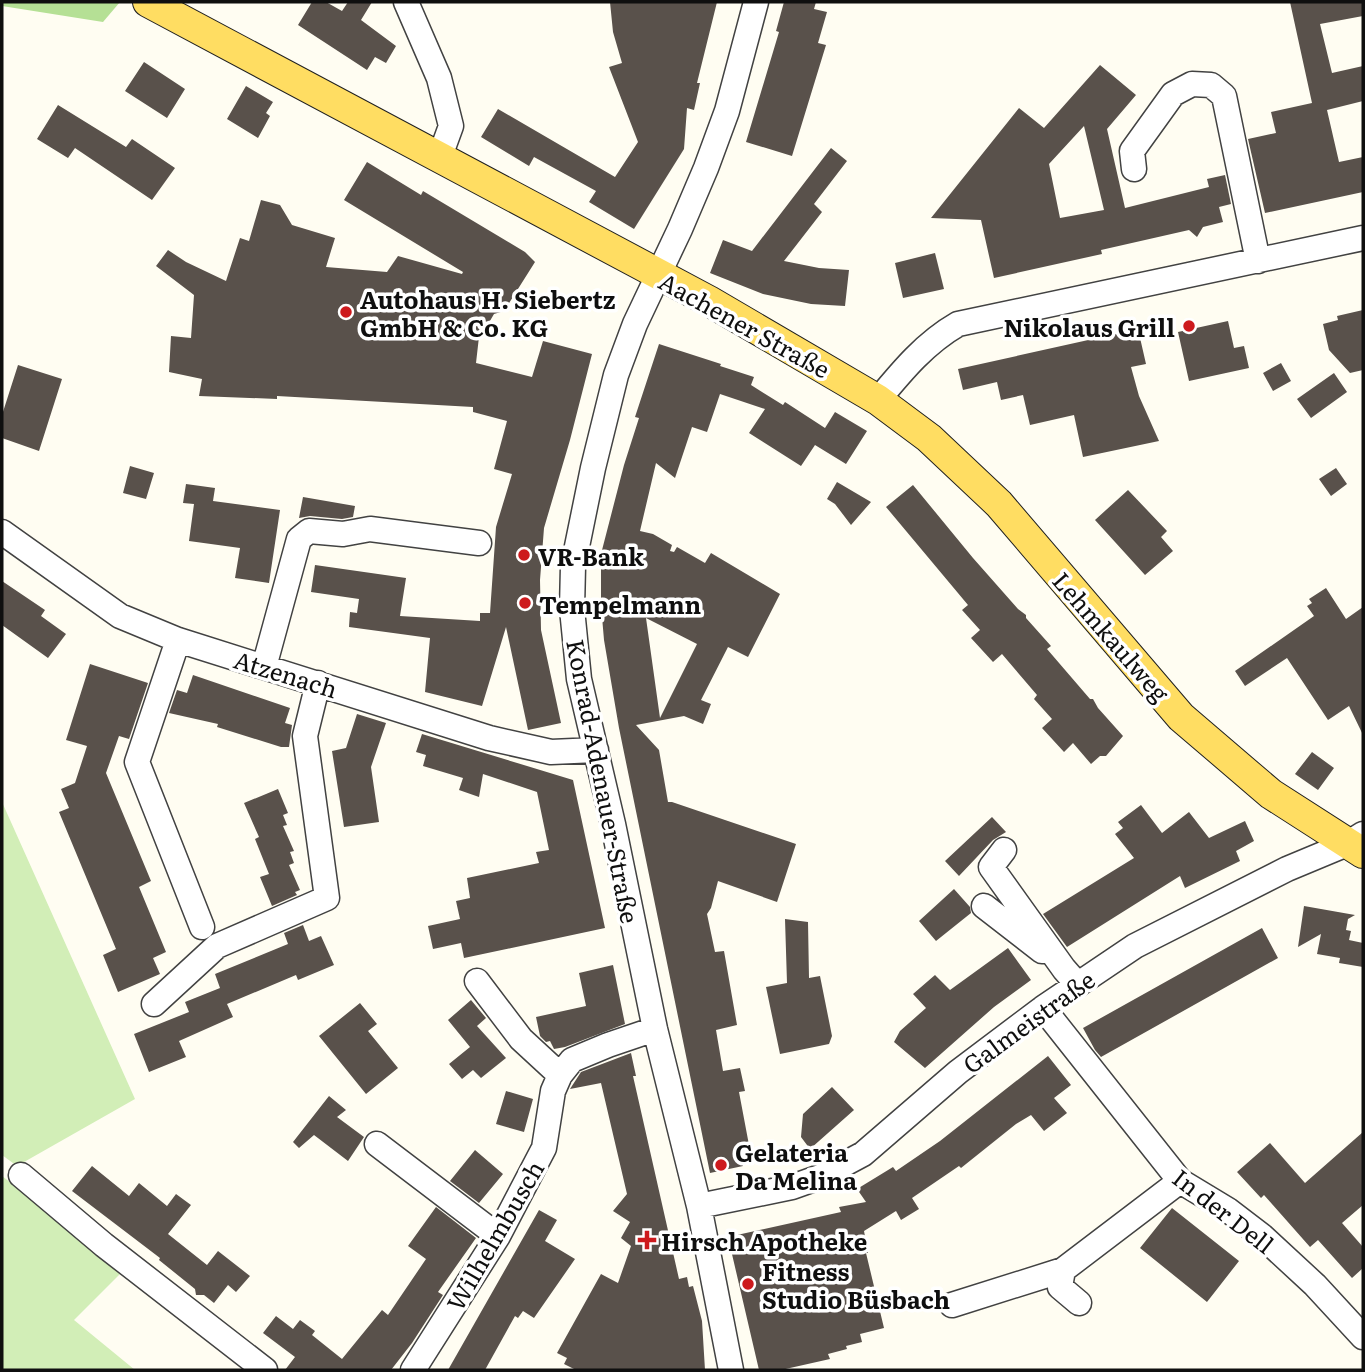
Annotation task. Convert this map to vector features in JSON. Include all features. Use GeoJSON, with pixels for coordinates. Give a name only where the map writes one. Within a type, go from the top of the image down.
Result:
{"type":"FeatureCollection","features":[{"type":"Feature","properties":{"kind":"main road","name":"Aachener Straße"},"geometry":{"type":"LineString","coordinates":[[148,2],[754,326],[878,400]]}},
{"type":"Feature","properties":{"kind":"main road","name":"Lehmkaulweg"},"geometry":{"type":"LineString","coordinates":[[878,400],[929,438],[999,504],[1181,717],[1271,794],[1358,844]]}},
{"type":"Feature","properties":{"kind":"street"},"geometry":{"type":"LineString","coordinates":[[406,2],[439,78],[451,126],[439,159]]}},
{"type":"Feature","properties":{"kind":"street","name":"Konrad-Adenauer-Straße"},"geometry":{"type":"LineString","coordinates":[[731,1370],[699,1206],[655,1029],[579,679],[575,647],[573,566],[616,375],[635,324],[706,167],[727,111],[756,2]]}},
{"type":"Feature","properties":{"kind":"street"},"geometry":{"type":"LineString","coordinates":[[1134,169],[1132,151],[1173,94],[1192,84],[1210,85],[1224,96],[1258,261]]}},
{"type":"Feature","properties":{"kind":"street"},"geometry":{"type":"LineString","coordinates":[[878,400],[939,335],[958,324],[1363,239]]}},
{"type":"Feature","properties":{"kind":"street"},"geometry":{"type":"LineString","coordinates":[[264,667],[299,539],[309,531],[343,534],[370,530],[479,543]]}},
{"type":"Feature","properties":{"kind":"street","name":"Atzenach"},"geometry":{"type":"LineString","coordinates":[[2,532],[120,616],[178,640],[489,738],[551,752],[596,750]]}},
{"type":"Feature","properties":{"kind":"street"},"geometry":{"type":"LineString","coordinates":[[178,640],[137,762],[202,927]]}},
{"type":"Feature","properties":{"kind":"street"},"geometry":{"type":"LineString","coordinates":[[154,1004],[217,946],[327,898],[305,736],[318,683]]}},
{"type":"Feature","properties":{"kind":"street","name":"Galmeistraße"},"geometry":{"type":"LineString","coordinates":[[699,1206],[792,1187],[820,1177],[863,1154],[958,1072],[1043,1008],[1071,977],[1287,869],[1358,844]]}},
{"type":"Feature","properties":{"kind":"street"},"geometry":{"type":"LineString","coordinates":[[1004,850],[991,867],[1071,977]]}},
{"type":"Feature","properties":{"kind":"street"},"geometry":{"type":"LineString","coordinates":[[984,906],[1071,977]]}},
{"type":"Feature","properties":{"kind":"street"},"geometry":{"type":"LineString","coordinates":[[477,981],[521,1040],[561,1075],[572,1060],[655,1029]]}},
{"type":"Feature","properties":{"kind":"street","name":"In der Dell"},"geometry":{"type":"LineString","coordinates":[[1043,1008],[1180,1181],[1228,1210],[1262,1236],[1315,1285],[1363,1337]]}},
{"type":"Feature","properties":{"kind":"street","name":"Wilhelmbusch"},"geometry":{"type":"LineString","coordinates":[[412,1370],[498,1236],[544,1148],[554,1091],[561,1075]]}},
{"type":"Feature","properties":{"kind":"street"},"geometry":{"type":"LineString","coordinates":[[377,1144],[498,1236]]}},
{"type":"Feature","properties":{"kind":"street"},"geometry":{"type":"LineString","coordinates":[[20,1175],[104,1245],[265,1370]]}},
{"type":"Feature","properties":{"kind":"street"},"geometry":{"type":"LineString","coordinates":[[952,1305],[1063,1270],[1180,1181]]}},
{"type":"Feature","properties":{"kind":"street"},"geometry":{"type":"LineString","coordinates":[[1063,1270],[1060,1287],[1079,1303]]}},
{"type":"Feature","properties":{"kind":"green space"},"geometry":{"type":"Polygon","coordinates":[[[2,2],[120,2],[103,22],[2,6],[2,2]]]}},
{"type":"Feature","properties":{"kind":"green space"},"geometry":{"type":"Polygon","coordinates":[[[2,802],[135,1099],[17,1166],[2,1155],[2,802]]]}},
{"type":"Feature","properties":{"kind":"green space"},"geometry":{"type":"Polygon","coordinates":[[[2,1176],[124,1270],[74,1320],[135,1370],[2,1370],[2,1176]]]}},
{"type":"Feature","properties":{"kind":"building"},"geometry":{"type":"Polygon","coordinates":[[[312,2],[326,2],[342,11],[348,2],[372,2],[361,20],[396,46],[386,63],[375,57],[367,70],[298,25],[312,2]]]}},
{"type":"Feature","properties":{"kind":"building"},"geometry":{"type":"Polygon","coordinates":[[[610,2],[717,2],[697,83],[700,83],[694,110],[687,108],[684,149],[634,229],[589,202],[596,191],[534,157],[529,166],[481,137],[498,109],[615,177],[638,142],[609,67],[622,63],[613,32],[610,2]]]}},
{"type":"Feature","properties":{"kind":"building"},"geometry":{"type":"Polygon","coordinates":[[[784,2],[816,2],[814,9],[827,12],[818,43],[826,45],[792,156],[746,142],[779,32],[776,31],[784,2]]]}},
{"type":"Feature","properties":{"kind":"building"},"geometry":{"type":"Polygon","coordinates":[[[1290,2],[1363,2],[1363,16],[1320,24],[1332,73],[1363,66],[1363,101],[1327,110],[1339,162],[1363,157],[1363,192],[1265,213],[1248,139],[1276,133],[1271,112],[1312,103],[1290,2]]]}},
{"type":"Feature","properties":{"kind":"building"},"geometry":{"type":"Polygon","coordinates":[[[144,62],[185,89],[167,118],[125,91],[144,62]]]}},
{"type":"Feature","properties":{"kind":"building"},"geometry":{"type":"Polygon","coordinates":[[[1100,65],[1136,95],[1107,129],[1125,208],[1209,187],[1207,179],[1225,175],[1231,204],[1219,207],[1223,222],[1203,227],[1197,237],[1189,230],[1101,250],[1102,254],[994,278],[981,220],[931,218],[1019,108],[1044,128],[1100,65]],[[1084,126],[1049,164],[1060,218],[1104,210],[1084,126]]]}},
{"type":"Feature","properties":{"kind":"building"},"geometry":{"type":"Polygon","coordinates":[[[246,86],[273,102],[266,113],[270,116],[258,138],[227,119],[246,86]]]}},
{"type":"Feature","properties":{"kind":"building"},"geometry":{"type":"Polygon","coordinates":[[[58,105],[126,147],[132,139],[175,168],[152,200],[75,148],[68,158],[37,139],[58,105]]]}},
{"type":"Feature","properties":{"kind":"building"},"geometry":{"type":"Polygon","coordinates":[[[831,148],[847,161],[814,204],[822,212],[784,261],[819,268],[849,270],[845,306],[811,304],[763,294],[710,273],[723,240],[752,251],[831,148]]]}},
{"type":"Feature","properties":{"kind":"building"},"geometry":{"type":"Polygon","coordinates":[[[367,162],[421,195],[423,191],[525,252],[535,262],[504,311],[494,314],[487,326],[480,328],[476,363],[532,377],[543,341],[592,354],[544,528],[540,580],[541,630],[561,723],[528,730],[506,627],[482,706],[425,692],[430,638],[349,627],[350,612],[357,613],[359,599],[311,592],[315,565],[406,578],[400,616],[480,621],[480,613],[490,613],[496,527],[512,474],[494,469],[507,421],[473,412],[473,407],[277,396],[277,399],[199,396],[202,379],[169,372],[171,336],[191,338],[194,295],[156,266],[168,250],[226,281],[240,238],[249,241],[261,200],[280,205],[292,225],[335,238],[326,267],[387,272],[398,256],[462,274],[463,272],[344,200],[367,162]]]}},
{"type":"Feature","properties":{"kind":"building"},"geometry":{"type":"Polygon","coordinates":[[[935,253],[944,289],[903,298],[895,263],[935,253]]]}},
{"type":"Feature","properties":{"kind":"building"},"geometry":{"type":"Polygon","coordinates":[[[1363,310],[1363,370],[1350,373],[1329,350],[1323,324],[1338,320],[1337,316],[1363,310]]]}},
{"type":"Feature","properties":{"kind":"building"},"geometry":{"type":"Polygon","coordinates":[[[1228,321],[1234,348],[1244,346],[1249,368],[1189,381],[1178,332],[1228,321]]]}},
{"type":"Feature","properties":{"kind":"building"},"geometry":{"type":"Polygon","coordinates":[[[1138,329],[1146,364],[1131,367],[1139,396],[1159,441],[1083,457],[1074,415],[1030,425],[1023,395],[1001,400],[997,382],[963,390],[958,369],[1138,329]]]}},
{"type":"Feature","properties":{"kind":"building"},"geometry":{"type":"Polygon","coordinates":[[[659,344],[754,377],[751,385],[783,405],[785,402],[825,428],[835,412],[867,431],[846,464],[815,445],[801,466],[749,433],[765,409],[720,394],[707,432],[692,427],[675,478],[656,463],[640,531],[653,534],[672,545],[670,551],[674,552],[677,547],[705,563],[711,553],[780,594],[748,657],[728,647],[701,700],[711,704],[703,724],[684,716],[636,725],[659,750],[668,802],[796,844],[777,902],[718,881],[707,914],[715,952],[724,951],[737,1025],[716,1030],[723,1071],[740,1068],[745,1091],[739,1092],[752,1161],[742,1163],[743,1166],[710,1173],[619,728],[604,640],[601,554],[639,418],[635,417],[659,344]],[[646,618],[660,718],[697,644],[646,618]]]}},
{"type":"Feature","properties":{"kind":"building"},"geometry":{"type":"Polygon","coordinates":[[[1281,363],[1291,381],[1273,391],[1263,373],[1281,363]]]}},
{"type":"Feature","properties":{"kind":"building"},"geometry":{"type":"Polygon","coordinates":[[[18,365],[62,379],[39,451],[2,438],[2,415],[18,365]]]}},
{"type":"Feature","properties":{"kind":"building"},"geometry":{"type":"Polygon","coordinates":[[[1334,373],[1347,392],[1311,418],[1297,399],[1334,373]]]}},
{"type":"Feature","properties":{"kind":"building"},"geometry":{"type":"Polygon","coordinates":[[[130,466],[154,473],[146,499],[123,493],[130,466]]]}},
{"type":"Feature","properties":{"kind":"building"},"geometry":{"type":"Polygon","coordinates":[[[1336,468],[1347,484],[1331,496],[1319,479],[1336,468]]]}},
{"type":"Feature","properties":{"kind":"building"},"geometry":{"type":"Polygon","coordinates":[[[837,482],[871,502],[851,525],[835,504],[827,499],[837,482]]]}},
{"type":"Feature","properties":{"kind":"building"},"geometry":{"type":"Polygon","coordinates":[[[186,484],[215,488],[213,501],[280,510],[269,583],[235,578],[240,548],[189,541],[194,504],[183,503],[186,484]]]}},
{"type":"Feature","properties":{"kind":"building"},"geometry":{"type":"Polygon","coordinates":[[[913,485],[973,558],[1026,615],[1051,646],[1047,649],[1123,736],[1106,756],[1100,756],[1091,764],[1073,743],[1064,752],[1042,728],[1052,719],[1034,699],[1037,695],[1002,654],[993,662],[971,638],[980,630],[962,610],[968,605],[886,507],[913,485]]]}},
{"type":"Feature","properties":{"kind":"building"},"geometry":{"type":"Polygon","coordinates":[[[1128,490],[1167,531],[1161,537],[1173,551],[1145,575],[1095,520],[1128,490]]]}},
{"type":"Feature","properties":{"kind":"building"},"geometry":{"type":"Polygon","coordinates":[[[303,497],[355,506],[353,517],[299,518],[303,497]]]}},
{"type":"Feature","properties":{"kind":"building"},"geometry":{"type":"Polygon","coordinates":[[[2,581],[45,610],[41,616],[66,634],[48,658],[2,625],[2,581]]]}},
{"type":"Feature","properties":{"kind":"building"},"geometry":{"type":"Polygon","coordinates":[[[1326,588],[1346,619],[1363,607],[1363,735],[1349,706],[1328,720],[1287,658],[1245,686],[1235,671],[1314,616],[1307,606],[1312,603],[1309,599],[1326,588]]]}},
{"type":"Feature","properties":{"kind":"building"},"geometry":{"type":"Polygon","coordinates":[[[90,664],[148,683],[129,739],[119,736],[106,773],[151,881],[139,887],[166,952],[153,958],[160,974],[118,992],[103,955],[116,949],[59,812],[69,808],[61,789],[75,783],[87,746],[66,740],[90,664]]]}},
{"type":"Feature","properties":{"kind":"building"},"geometry":{"type":"Polygon","coordinates":[[[193,675],[290,708],[285,723],[292,725],[289,747],[281,747],[217,727],[218,724],[169,713],[177,690],[187,693],[193,675]]]}},
{"type":"Feature","properties":{"kind":"building"},"geometry":{"type":"Polygon","coordinates":[[[357,714],[386,723],[371,767],[379,822],[344,827],[332,751],[346,748],[357,714]]]}},
{"type":"Feature","properties":{"kind":"building"},"geometry":{"type":"Polygon","coordinates":[[[422,734],[573,780],[605,928],[464,958],[461,943],[433,949],[428,926],[460,919],[456,901],[470,898],[467,878],[539,863],[536,852],[549,850],[537,792],[483,774],[479,797],[459,790],[463,778],[423,766],[426,755],[416,752],[422,734]]]}},
{"type":"Feature","properties":{"kind":"building"},"geometry":{"type":"Polygon","coordinates":[[[1312,752],[1334,768],[1318,790],[1295,774],[1312,752]]]}},
{"type":"Feature","properties":{"kind":"building"},"geometry":{"type":"Polygon","coordinates":[[[278,789],[288,813],[283,815],[287,825],[283,826],[294,851],[290,852],[294,863],[289,865],[300,890],[295,892],[297,895],[272,906],[260,877],[269,874],[255,839],[259,837],[244,803],[278,789]]]}},
{"type":"Feature","properties":{"kind":"building"},"geometry":{"type":"Polygon","coordinates":[[[1141,805],[1162,833],[1189,812],[1209,838],[1245,821],[1254,841],[1236,851],[1240,861],[1185,888],[1180,876],[1067,947],[1043,914],[1134,858],[1115,834],[1123,828],[1118,822],[1141,805]]]}},
{"type":"Feature","properties":{"kind":"building"},"geometry":{"type":"Polygon","coordinates":[[[992,817],[1006,832],[993,840],[959,876],[945,861],[992,817]]]}},
{"type":"Feature","properties":{"kind":"building"},"geometry":{"type":"Polygon","coordinates":[[[954,889],[970,907],[971,913],[936,941],[919,921],[954,889]]]}},
{"type":"Feature","properties":{"kind":"building"},"geometry":{"type":"Polygon","coordinates":[[[1304,906],[1355,915],[1348,919],[1346,930],[1351,931],[1349,940],[1363,943],[1363,967],[1339,963],[1340,958],[1317,954],[1321,934],[1298,947],[1304,906]]]}},
{"type":"Feature","properties":{"kind":"building"},"geometry":{"type":"Polygon","coordinates":[[[785,919],[808,922],[809,978],[820,976],[832,1036],[829,1044],[780,1054],[766,987],[787,983],[785,919]]]}},
{"type":"Feature","properties":{"kind":"building"},"geometry":{"type":"Polygon","coordinates":[[[303,925],[309,941],[321,936],[334,965],[298,980],[296,975],[227,1004],[233,1017],[179,1041],[186,1057],[149,1072],[134,1034],[189,1012],[185,1002],[220,988],[215,974],[288,944],[284,933],[303,925]]]}},
{"type":"Feature","properties":{"kind":"building"},"geometry":{"type":"Polygon","coordinates":[[[1262,928],[1278,958],[1101,1057],[1095,1050],[1083,1028],[1262,928]]]}},
{"type":"Feature","properties":{"kind":"building"},"geometry":{"type":"Polygon","coordinates":[[[1008,948],[1031,980],[994,1007],[925,1068],[894,1042],[900,1031],[926,1008],[913,994],[935,975],[950,990],[1008,948]]]}},
{"type":"Feature","properties":{"kind":"building"},"geometry":{"type":"Polygon","coordinates":[[[613,965],[625,1024],[554,1049],[550,1041],[546,1042],[540,1036],[536,1017],[586,1006],[579,973],[613,965]]]}},
{"type":"Feature","properties":{"kind":"building"},"geometry":{"type":"Polygon","coordinates":[[[471,1000],[486,1018],[477,1026],[506,1058],[481,1078],[473,1070],[462,1079],[449,1064],[470,1047],[448,1020],[471,1000]]]}},
{"type":"Feature","properties":{"kind":"building"},"geometry":{"type":"Polygon","coordinates":[[[360,1003],[377,1024],[368,1031],[398,1068],[366,1094],[319,1036],[360,1003]]]}},
{"type":"Feature","properties":{"kind":"building"},"geometry":{"type":"Polygon","coordinates":[[[631,1053],[636,1076],[633,1076],[679,1279],[687,1277],[689,1287],[693,1286],[702,1321],[705,1370],[576,1370],[564,1364],[567,1358],[557,1353],[601,1274],[618,1283],[631,1246],[621,1238],[630,1222],[613,1211],[627,1194],[601,1083],[570,1089],[581,1072],[631,1053]]]}},
{"type":"Feature","properties":{"kind":"building"},"geometry":{"type":"Polygon","coordinates":[[[1048,1056],[1071,1085],[1054,1098],[1067,1113],[1044,1131],[1031,1115],[961,1168],[959,1166],[912,1198],[919,1209],[901,1220],[896,1211],[864,1231],[866,1253],[884,1328],[860,1334],[862,1342],[828,1354],[830,1359],[781,1370],[759,1370],[728,1237],[841,1212],[839,1207],[866,1202],[857,1189],[893,1167],[896,1171],[940,1141],[1048,1056]]]}},
{"type":"Feature","properties":{"kind":"building"},"geometry":{"type":"Polygon","coordinates":[[[832,1087],[854,1110],[810,1149],[801,1137],[803,1114],[832,1087]]]}},
{"type":"Feature","properties":{"kind":"building"},"geometry":{"type":"Polygon","coordinates":[[[506,1091],[533,1099],[524,1132],[496,1124],[506,1091]]]}},
{"type":"Feature","properties":{"kind":"building"},"geometry":{"type":"Polygon","coordinates":[[[329,1096],[346,1110],[337,1117],[364,1137],[348,1161],[314,1135],[299,1148],[293,1142],[329,1096]]]}},
{"type":"Feature","properties":{"kind":"building"},"geometry":{"type":"Polygon","coordinates":[[[1363,1132],[1363,1205],[1342,1223],[1363,1247],[1363,1268],[1352,1278],[1318,1240],[1310,1247],[1264,1195],[1261,1198],[1237,1172],[1270,1143],[1305,1183],[1363,1132]]]}},
{"type":"Feature","properties":{"kind":"building"},"geometry":{"type":"Polygon","coordinates":[[[475,1150],[503,1174],[479,1203],[450,1181],[475,1150]]]}},
{"type":"Feature","properties":{"kind":"building"},"geometry":{"type":"Polygon","coordinates":[[[92,1166],[129,1196],[139,1183],[167,1206],[176,1194],[191,1205],[168,1234],[207,1265],[218,1251],[250,1276],[236,1292],[228,1285],[214,1303],[204,1295],[196,1295],[195,1289],[159,1260],[160,1258],[72,1191],[92,1166]]]}},
{"type":"Feature","properties":{"kind":"building"},"geometry":{"type":"Polygon","coordinates":[[[436,1207],[476,1238],[438,1292],[443,1295],[391,1370],[285,1370],[295,1357],[263,1333],[276,1316],[293,1329],[300,1320],[315,1331],[312,1335],[342,1359],[382,1310],[388,1315],[426,1259],[408,1246],[436,1207]]]}},
{"type":"Feature","properties":{"kind":"building"},"geometry":{"type":"Polygon","coordinates":[[[1172,1208],[1239,1261],[1207,1302],[1140,1248],[1172,1208]]]}},
{"type":"Feature","properties":{"kind":"building"},"geometry":{"type":"Polygon","coordinates":[[[539,1210],[557,1220],[545,1241],[575,1259],[534,1318],[523,1311],[518,1318],[515,1316],[485,1370],[448,1370],[539,1210]]]}},
{"type":"Feature","properties":{"kind":"place","name":"Autohaus H. Siebertz GmbH & Co. KG"},"geometry":{"type":"Point","coordinates":[346,312]}},
{"type":"Feature","properties":{"kind":"place","name":"Nikolaus Grill"},"geometry":{"type":"Point","coordinates":[1189,326]}},
{"type":"Feature","properties":{"kind":"place","name":"VR-Bank"},"geometry":{"type":"Point","coordinates":[524,555]}},
{"type":"Feature","properties":{"kind":"place","name":"Tempelmann"},"geometry":{"type":"Point","coordinates":[525,603]}},
{"type":"Feature","properties":{"kind":"place","name":"Gelateria Da Melina"},"geometry":{"type":"Point","coordinates":[721,1165]}},
{"type":"Feature","properties":{"kind":"place","name":"Hirsch Apotheke"},"geometry":{"type":"Point","coordinates":[647,1240]}},
{"type":"Feature","properties":{"kind":"place","name":"Fitness Studio Büsbach"},"geometry":{"type":"Point","coordinates":[748,1284]}}]}
